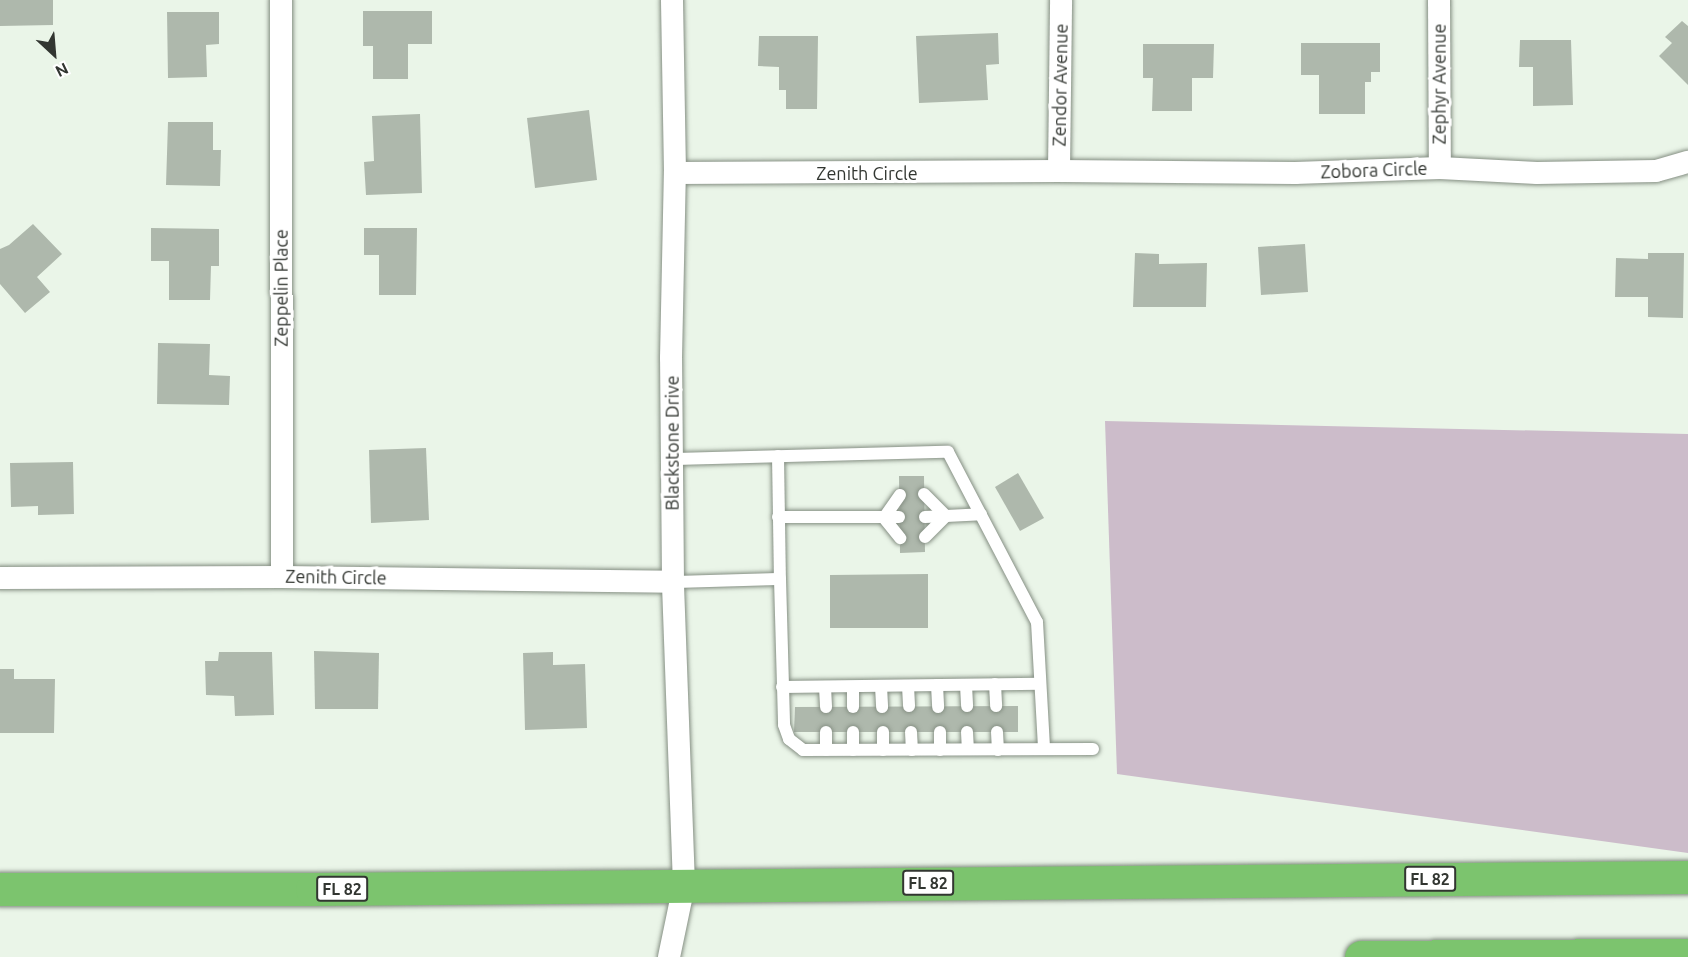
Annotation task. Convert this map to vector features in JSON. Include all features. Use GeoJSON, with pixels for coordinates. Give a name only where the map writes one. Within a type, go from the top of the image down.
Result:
{"type":"FeatureCollection","features":[{"type":"Feature","properties":{"kind":"highway","name":"FL 82"},"geometry":{"type":"LineString","coordinates":[[0,889],[1688,877]]}},
{"type":"Feature","properties":{"kind":"highway"},"geometry":{"type":"LineString","coordinates":[[1361,957],[1688,955]]}},
{"type":"Feature","properties":{"kind":"street","name":"Zeppelin Place"},"geometry":{"type":"LineString","coordinates":[[281,0],[282,577]]}},
{"type":"Feature","properties":{"kind":"street","name":"Blackstone Drive"},"geometry":{"type":"LineString","coordinates":[[669,957],[684,885],[673,582],[675,173],[672,0]]}},
{"type":"Feature","properties":{"kind":"street","name":"Zendor Avenue"},"geometry":{"type":"LineString","coordinates":[[1059,171],[1061,0]]}},
{"type":"Feature","properties":{"kind":"street","name":"Zephyr Avenue"},"geometry":{"type":"LineString","coordinates":[[1439,0],[1440,168]]}},
{"type":"Feature","properties":{"kind":"street","name":"Zobora Circle"},"geometry":{"type":"LineString","coordinates":[[1059,171],[1295,173],[1440,168],[1537,172],[1656,171],[1688,162]]}},
{"type":"Feature","properties":{"kind":"street","name":"Zenith Circle"},"geometry":{"type":"LineString","coordinates":[[675,173],[1059,171]]}},
{"type":"Feature","properties":{"kind":"street","name":"Zenith Circle"},"geometry":{"type":"LineString","coordinates":[[0,578],[282,577],[673,582]]}},
{"type":"Feature","properties":{"kind":"lane"},"geometry":{"type":"LineString","coordinates":[[672,459],[948,452],[1037,622],[1044,749]]}},
{"type":"Feature","properties":{"kind":"lane"},"geometry":{"type":"LineString","coordinates":[[778,456],[782,687],[784,725],[789,739],[803,750],[1093,749]]}},
{"type":"Feature","properties":{"kind":"lane"},"geometry":{"type":"LineString","coordinates":[[924,494],[946,516]]}},
{"type":"Feature","properties":{"kind":"lane"},"geometry":{"type":"LineString","coordinates":[[884,518],[900,495]]}},
{"type":"Feature","properties":{"kind":"lane"},"geometry":{"type":"LineString","coordinates":[[925,517],[981,514]]}},
{"type":"Feature","properties":{"kind":"lane"},"geometry":{"type":"LineString","coordinates":[[925,537],[946,516]]}},
{"type":"Feature","properties":{"kind":"lane"},"geometry":{"type":"LineString","coordinates":[[778,517],[899,517]]}},
{"type":"Feature","properties":{"kind":"lane"},"geometry":{"type":"LineString","coordinates":[[884,518],[900,538]]}},
{"type":"Feature","properties":{"kind":"lane"},"geometry":{"type":"LineString","coordinates":[[673,582],[780,579]]}},
{"type":"Feature","properties":{"kind":"lane"},"geometry":{"type":"LineString","coordinates":[[995,684],[996,706]]}},
{"type":"Feature","properties":{"kind":"lane"},"geometry":{"type":"LineString","coordinates":[[782,687],[1040,684]]}},
{"type":"Feature","properties":{"kind":"lane"},"geometry":{"type":"LineString","coordinates":[[937,685],[938,707]]}},
{"type":"Feature","properties":{"kind":"lane"},"geometry":{"type":"LineString","coordinates":[[966,685],[967,706]]}},
{"type":"Feature","properties":{"kind":"lane"},"geometry":{"type":"LineString","coordinates":[[881,686],[882,707]]}},
{"type":"Feature","properties":{"kind":"lane"},"geometry":{"type":"LineString","coordinates":[[909,686],[909,706]]}},
{"type":"Feature","properties":{"kind":"lane"},"geometry":{"type":"LineString","coordinates":[[825,687],[826,707]]}},
{"type":"Feature","properties":{"kind":"lane"},"geometry":{"type":"LineString","coordinates":[[853,687],[853,707]]}},
{"type":"Feature","properties":{"kind":"lane"},"geometry":{"type":"LineString","coordinates":[[826,732],[826,750]]}},
{"type":"Feature","properties":{"kind":"lane"},"geometry":{"type":"LineString","coordinates":[[853,732],[854,750]]}},
{"type":"Feature","properties":{"kind":"lane"},"geometry":{"type":"LineString","coordinates":[[882,732],[883,750]]}},
{"type":"Feature","properties":{"kind":"lane"},"geometry":{"type":"LineString","coordinates":[[911,732],[912,750]]}},
{"type":"Feature","properties":{"kind":"lane"},"geometry":{"type":"LineString","coordinates":[[940,732],[940,750]]}},
{"type":"Feature","properties":{"kind":"lane"},"geometry":{"type":"LineString","coordinates":[[967,732],[968,749]]}},
{"type":"Feature","properties":{"kind":"lane"},"geometry":{"type":"LineString","coordinates":[[997,732],[998,750]]}},
{"type":"Feature","properties":{"kind":"shaded area"},"geometry":{"type":"Polygon","coordinates":[[[1105,421],[1688,434],[1688,853],[1117,774],[1105,421]]]}},
{"type":"Feature","properties":{"kind":"building"},"geometry":{"type":"Polygon","coordinates":[[[0,0],[53,0],[53,25],[0,26],[0,0]]]}},
{"type":"Feature","properties":{"kind":"building"},"geometry":{"type":"Polygon","coordinates":[[[363,11],[432,11],[432,44],[408,44],[408,79],[373,79],[373,46],[363,46],[363,11]]]}},
{"type":"Feature","properties":{"kind":"building"},"geometry":{"type":"Polygon","coordinates":[[[167,12],[219,12],[219,44],[206,45],[207,77],[168,78],[167,12]]]}},
{"type":"Feature","properties":{"kind":"building"},"geometry":{"type":"Polygon","coordinates":[[[1682,21],[1688,26],[1688,85],[1659,56],[1672,43],[1665,37],[1682,21]]]}},
{"type":"Feature","properties":{"kind":"building"},"geometry":{"type":"Polygon","coordinates":[[[998,33],[999,64],[986,65],[988,100],[919,103],[916,36],[998,33]]]}},
{"type":"Feature","properties":{"kind":"building"},"geometry":{"type":"Polygon","coordinates":[[[759,36],[818,36],[817,109],[786,109],[786,90],[779,90],[779,67],[758,66],[759,36]]]}},
{"type":"Feature","properties":{"kind":"building"},"geometry":{"type":"Polygon","coordinates":[[[1520,40],[1571,40],[1573,105],[1533,106],[1533,67],[1519,67],[1520,40]]]}},
{"type":"Feature","properties":{"kind":"building"},"geometry":{"type":"Polygon","coordinates":[[[1301,43],[1380,43],[1380,72],[1371,72],[1371,82],[1365,82],[1365,114],[1319,114],[1319,75],[1301,75],[1301,43]]]}},
{"type":"Feature","properties":{"kind":"building"},"geometry":{"type":"Polygon","coordinates":[[[1143,44],[1214,44],[1213,78],[1192,78],[1192,111],[1152,111],[1153,78],[1143,78],[1143,44]]]}},
{"type":"Feature","properties":{"kind":"building"},"geometry":{"type":"Polygon","coordinates":[[[589,110],[597,180],[535,188],[527,118],[589,110]]]}},
{"type":"Feature","properties":{"kind":"building"},"geometry":{"type":"Polygon","coordinates":[[[420,114],[422,193],[366,195],[364,162],[374,161],[372,116],[420,114]]]}},
{"type":"Feature","properties":{"kind":"building"},"geometry":{"type":"Polygon","coordinates":[[[168,122],[213,122],[213,150],[221,150],[220,186],[166,185],[168,122]]]}},
{"type":"Feature","properties":{"kind":"building"},"geometry":{"type":"Polygon","coordinates":[[[33,224],[62,254],[37,277],[50,292],[25,313],[0,284],[0,249],[9,245],[33,224]]]}},
{"type":"Feature","properties":{"kind":"building"},"geometry":{"type":"Polygon","coordinates":[[[151,228],[219,229],[219,266],[211,266],[210,300],[169,300],[169,261],[151,261],[151,228]]]}},
{"type":"Feature","properties":{"kind":"building"},"geometry":{"type":"Polygon","coordinates":[[[364,228],[417,228],[416,295],[379,295],[379,255],[364,255],[364,228]]]}},
{"type":"Feature","properties":{"kind":"building"},"geometry":{"type":"Polygon","coordinates":[[[1305,244],[1308,292],[1261,295],[1258,247],[1305,244]]]}},
{"type":"Feature","properties":{"kind":"building"},"geometry":{"type":"Polygon","coordinates":[[[1135,253],[1159,254],[1159,264],[1207,263],[1206,307],[1133,307],[1135,253]]]}},
{"type":"Feature","properties":{"kind":"building"},"geometry":{"type":"Polygon","coordinates":[[[1648,253],[1684,253],[1683,318],[1648,317],[1648,297],[1615,297],[1616,258],[1648,259],[1648,253]]]}},
{"type":"Feature","properties":{"kind":"building"},"geometry":{"type":"Polygon","coordinates":[[[158,343],[210,344],[209,375],[230,376],[229,405],[157,404],[158,343]]]}},
{"type":"Feature","properties":{"kind":"building"},"geometry":{"type":"Polygon","coordinates":[[[426,448],[429,520],[371,523],[369,450],[426,448]]]}},
{"type":"Feature","properties":{"kind":"building"},"geometry":{"type":"Polygon","coordinates":[[[73,462],[74,514],[38,515],[38,506],[11,507],[10,463],[73,462]]]}},
{"type":"Feature","properties":{"kind":"building"},"geometry":{"type":"Polygon","coordinates":[[[1018,473],[1044,518],[1020,531],[995,487],[1018,473]]]}},
{"type":"Feature","properties":{"kind":"building"},"geometry":{"type":"Polygon","coordinates":[[[899,476],[924,476],[925,552],[900,553],[899,476]]]}},
{"type":"Feature","properties":{"kind":"building"},"geometry":{"type":"Polygon","coordinates":[[[928,574],[928,628],[830,628],[830,575],[928,574]]]}},
{"type":"Feature","properties":{"kind":"building"},"geometry":{"type":"Polygon","coordinates":[[[314,651],[379,653],[378,709],[315,709],[314,651]]]}},
{"type":"Feature","properties":{"kind":"building"},"geometry":{"type":"Polygon","coordinates":[[[219,652],[272,652],[274,715],[235,716],[234,696],[206,695],[205,661],[218,661],[219,652]]]}},
{"type":"Feature","properties":{"kind":"building"},"geometry":{"type":"Polygon","coordinates":[[[553,652],[553,665],[585,664],[587,728],[525,730],[523,653],[553,652]]]}},
{"type":"Feature","properties":{"kind":"building"},"geometry":{"type":"Polygon","coordinates":[[[0,669],[14,669],[14,679],[55,679],[54,733],[0,733],[0,669]]]}},
{"type":"Feature","properties":{"kind":"building"},"geometry":{"type":"Polygon","coordinates":[[[1018,706],[1018,732],[794,732],[795,707],[1018,706]]]}}]}
